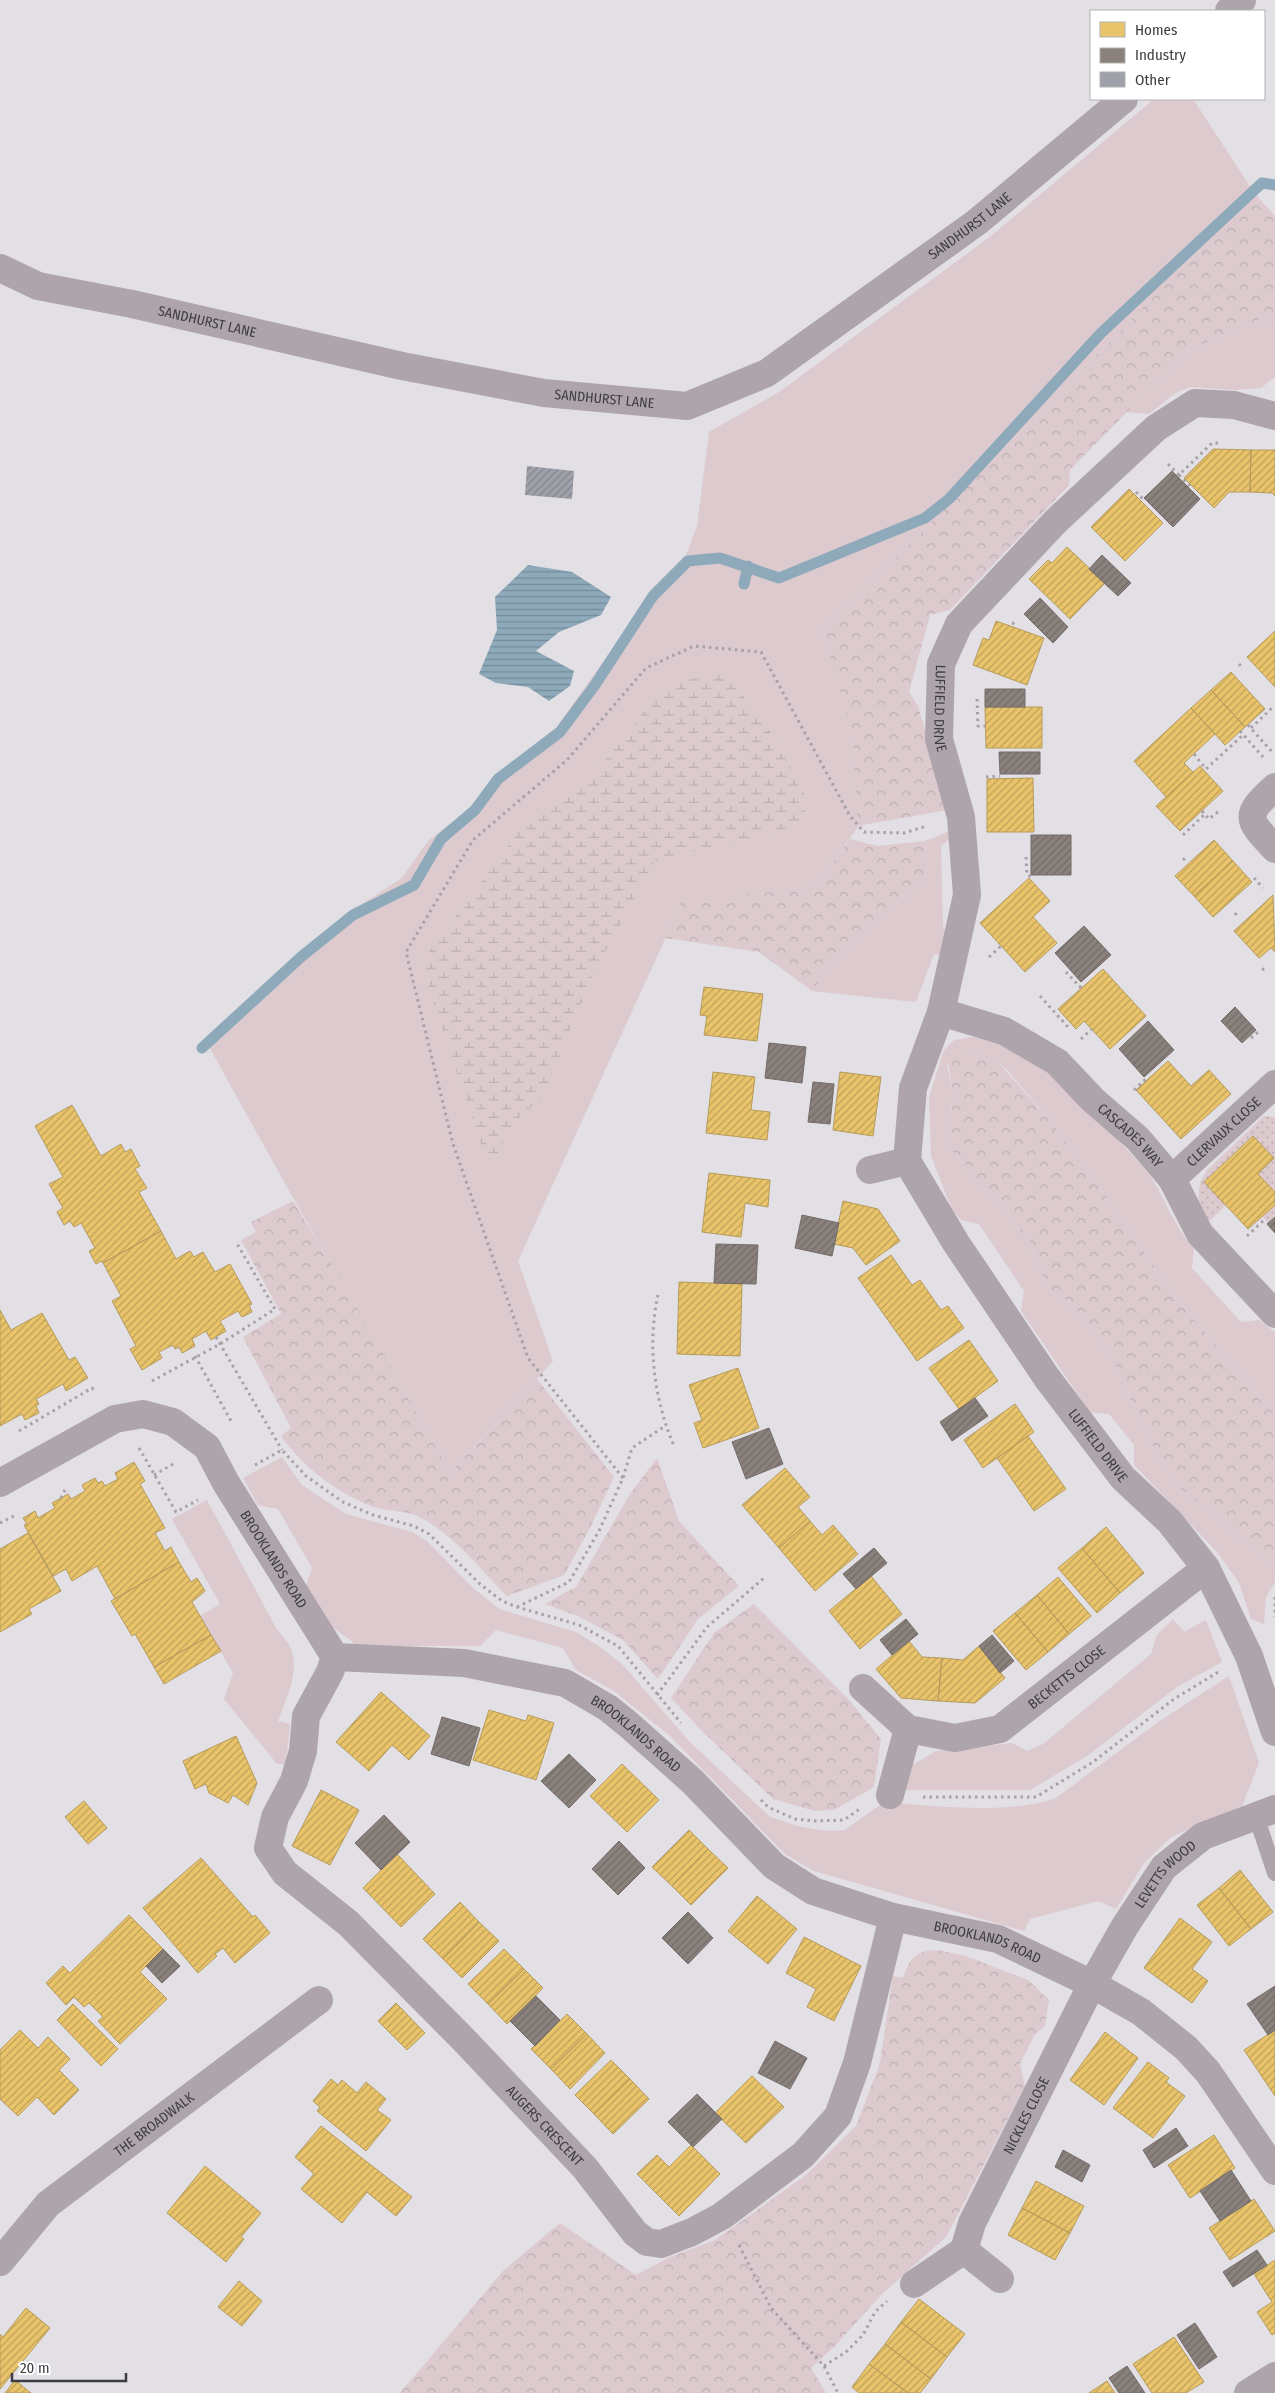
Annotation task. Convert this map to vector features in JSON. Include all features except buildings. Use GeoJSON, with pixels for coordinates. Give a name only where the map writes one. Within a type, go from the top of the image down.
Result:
{"type":"FeatureCollection","features":[{"type":"Feature","properties":{"kind":"street"},"geometry":{"type":"LineString","coordinates":[[1230,10],[1242,0]]}},
{"type":"Feature","properties":{"kind":"street","name":"SANDHURST LANE"},"geometry":{"type":"LineString","coordinates":[[0,268],[38,286],[132,304],[402,366],[544,393],[687,406],[767,373],[977,222],[1123,100]]}},
{"type":"Feature","properties":{"kind":"street","name":"LUFFIELD DRIVE"},"geometry":{"type":"LineString","coordinates":[[1275,416],[1234,405],[1194,402],[1156,428],[1056,521],[959,624],[941,664],[939,738],[961,817],[967,895],[941,1012],[913,1088],[907,1161],[956,1243],[1047,1378],[1123,1478],[1170,1522],[1206,1568],[1250,1656],[1275,1732]]}},
{"type":"Feature","properties":{"kind":"street"},"geometry":{"type":"LineString","coordinates":[[1272,775],[1256,805],[1252,817],[1253,824],[1275,849]]}},
{"type":"Feature","properties":{"kind":"street","name":"CASCADES WAY"},"geometry":{"type":"LineString","coordinates":[[941,1012],[1004,1031],[1057,1062],[1093,1100],[1138,1139],[1172,1179],[1200,1234],[1275,1314]]}},
{"type":"Feature","properties":{"kind":"street","name":"CLERVAUX CLOSE"},"geometry":{"type":"LineString","coordinates":[[1172,1179],[1275,1084]]}},
{"type":"Feature","properties":{"kind":"street"},"geometry":{"type":"LineString","coordinates":[[870,1170],[907,1161]]}},
{"type":"Feature","properties":{"kind":"street","name":"BROOKLANDS ROAD"},"geometry":{"type":"LineString","coordinates":[[0,1483],[115,1419],[143,1414],[173,1422],[207,1447],[226,1483],[335,1657],[464,1663],[565,1683],[608,1708],[649,1741],[693,1782],[774,1866],[813,1891],[894,1917],[998,1939],[1092,1984],[1141,2012],[1186,2048],[1208,2072],[1275,2171]]}},
{"type":"Feature","properties":{"kind":"street","name":"BECKETTS CLOSE"},"geometry":{"type":"LineString","coordinates":[[908,1729],[955,1738],[1000,1729],[1206,1568]]}},
{"type":"Feature","properties":{"kind":"street","name":"AUGERS CRESCENT"},"geometry":{"type":"LineString","coordinates":[[335,1657],[330,1672],[306,1716],[303,1751],[294,1782],[275,1817],[268,1848],[285,1873],[348,1923],[456,2032],[585,2168],[635,2233],[647,2242],[661,2244],[692,2232],[722,2216],[802,2155],[838,2116],[857,2063],[894,1917]]}},
{"type":"Feature","properties":{"kind":"street"},"geometry":{"type":"LineString","coordinates":[[863,1688],[908,1729],[890,1795]]}},
{"type":"Feature","properties":{"kind":"street","name":"LEVETTS WOOD"},"geometry":{"type":"LineString","coordinates":[[1092,1984],[1125,1926],[1164,1867],[1203,1836],[1266,1813]]}},
{"type":"Feature","properties":{"kind":"street","name":"NICKLES CLOSE"},"geometry":{"type":"LineString","coordinates":[[964,2250],[972,2223],[1092,1984]]}},
{"type":"Feature","properties":{"kind":"street","name":"THE BROADWALK"},"geometry":{"type":"LineString","coordinates":[[0,2262],[48,2204],[320,2000]]}},
{"type":"Feature","properties":{"kind":"street"},"geometry":{"type":"LineString","coordinates":[[914,2284],[964,2250],[1000,2279]]}},
{"type":"Feature","properties":{"kind":"street"},"geometry":{"type":"LineString","coordinates":[[1248,2393],[1275,2376]]}},
{"type":"Feature","properties":{"kind":"lane"},"geometry":{"type":"LineString","coordinates":[[1266,1813],[1275,1873]]}},
{"type":"Feature","properties":{"kind":"path"},"geometry":{"type":"LineString","coordinates":[[1179,475],[1212,443],[1221,443]]}},
{"type":"Feature","properties":{"kind":"path"},"geometry":{"type":"LineString","coordinates":[[1164,468],[1168,464],[1190,486]]}},
{"type":"Feature","properties":{"kind":"path"},"geometry":{"type":"LineString","coordinates":[[623,1478],[528,1358],[454,1144],[406,952],[474,840],[567,760],[646,668],[694,646],[761,652],[850,816],[864,832],[904,833],[961,817]]}},
{"type":"Feature","properties":{"kind":"path"},"geometry":{"type":"LineString","coordinates":[[1239,664],[1243,668]]}},
{"type":"Feature","properties":{"kind":"path"},"geometry":{"type":"LineString","coordinates":[[977,698],[978,726],[985,726]]}},
{"type":"Feature","properties":{"kind":"path"},"geometry":{"type":"LineString","coordinates":[[1274,706],[1249,726],[1275,755]]}},
{"type":"Feature","properties":{"kind":"path"},"geometry":{"type":"LineString","coordinates":[[1240,732],[1272,775]]}},
{"type":"Feature","properties":{"kind":"path"},"geometry":{"type":"LineString","coordinates":[[1194,754],[1206,769],[1243,735]]}},
{"type":"Feature","properties":{"kind":"path"},"geometry":{"type":"LineString","coordinates":[[984,777],[1000,776]]}},
{"type":"Feature","properties":{"kind":"path"},"geometry":{"type":"LineString","coordinates":[[1183,835],[1205,814]]}},
{"type":"Feature","properties":{"kind":"path"},"geometry":{"type":"LineString","coordinates":[[1026,856],[1027,875],[1032,877]]}},
{"type":"Feature","properties":{"kind":"path"},"geometry":{"type":"LineString","coordinates":[[1183,860],[1187,856]]}},
{"type":"Feature","properties":{"kind":"path"},"geometry":{"type":"LineString","coordinates":[[1066,972],[1080,987],[1082,984]]}},
{"type":"Feature","properties":{"kind":"path"},"geometry":{"type":"LineString","coordinates":[[1040,996],[1079,1040],[1092,1029]]}},
{"type":"Feature","properties":{"kind":"path"},"geometry":{"type":"LineString","coordinates":[[1251,1038],[1258,1032]]}},
{"type":"Feature","properties":{"kind":"path"},"geometry":{"type":"LineString","coordinates":[[1129,1094],[1148,1077]]}},
{"type":"Feature","properties":{"kind":"path"},"geometry":{"type":"LineString","coordinates":[[1247,1236],[1265,1219]]}},
{"type":"Feature","properties":{"kind":"path"},"geometry":{"type":"LineString","coordinates":[[146,1384],[194,1356],[220,1344],[274,1310],[236,1242]]}},
{"type":"Feature","properties":{"kind":"path"},"geometry":{"type":"LineString","coordinates":[[658,1295],[652,1333],[655,1379],[665,1426],[674,1446]]}},
{"type":"Feature","properties":{"kind":"path"},"geometry":{"type":"LineString","coordinates":[[216,1337],[282,1450],[306,1476],[343,1502],[373,1515],[414,1526],[429,1534],[480,1584],[502,1601],[579,1625],[618,1646],[686,1729]]}},
{"type":"Feature","properties":{"kind":"path"},"geometry":{"type":"LineString","coordinates":[[194,1356],[232,1423]]}},
{"type":"Feature","properties":{"kind":"path"},"geometry":{"type":"LineString","coordinates":[[17,1432],[92,1388]]}},
{"type":"Feature","properties":{"kind":"path"},"geometry":{"type":"LineString","coordinates":[[517,1607],[569,1582],[599,1531],[623,1478],[632,1448],[665,1426]]}},
{"type":"Feature","properties":{"kind":"path"},"geometry":{"type":"LineString","coordinates":[[134,1449],[138,1446],[176,1512],[282,1450]]}},
{"type":"Feature","properties":{"kind":"path"},"geometry":{"type":"LineString","coordinates":[[251,1457],[255,1465]]}},
{"type":"Feature","properties":{"kind":"path"},"geometry":{"type":"LineString","coordinates":[[58,1492],[74,1483]]}},
{"type":"Feature","properties":{"kind":"path"},"geometry":{"type":"LineString","coordinates":[[61,1498],[66,1488]]}},
{"type":"Feature","properties":{"kind":"path"},"geometry":{"type":"LineString","coordinates":[[0,1523],[16,1514]]}},
{"type":"Feature","properties":{"kind":"path"},"geometry":{"type":"LineString","coordinates":[[657,1694],[706,1627],[764,1578]]}},
{"type":"Feature","properties":{"kind":"path"},"geometry":{"type":"LineString","coordinates":[[1275,1597],[1275,1617]]}},
{"type":"Feature","properties":{"kind":"path"},"geometry":{"type":"LineString","coordinates":[[754,1794],[768,1807],[794,1819],[816,1821],[844,1820],[877,1796],[947,1798],[1036,1797],[1093,1762],[1174,1699],[1232,1663],[1250,1656]]}},
{"type":"Feature","properties":{"kind":"path"},"geometry":{"type":"LineString","coordinates":[[722,2216],[771,2308],[824,2366],[838,2393]]}},
{"type":"Feature","properties":{"kind":"path"},"geometry":{"type":"LineString","coordinates":[[824,2366],[846,2352],[863,2335],[875,2312],[891,2296],[914,2284]]}},
{"type":"Feature","properties":{"kind":"green space"},"geometry":{"type":"Polygon","coordinates":[[[1153,100],[1194,100],[1255,194],[823,632],[853,730],[858,827],[815,887],[681,904],[518,1261],[553,1361],[450,1473],[206,1041],[301,950],[351,911],[402,878],[428,841],[470,808],[491,780],[556,728],[661,580],[686,555],[697,526],[709,432],[779,392],[991,236],[1153,100]]]}},
{"type":"Feature","properties":{"kind":"green space"},"geometry":{"type":"Polygon","coordinates":[[[1255,194],[1275,216],[1275,326],[1264,317],[1186,352],[1070,470],[1069,485],[950,610],[930,615],[909,692],[918,706],[948,810],[857,826],[853,735],[823,632],[1255,194]]]}},
{"type":"Feature","properties":{"kind":"green space"},"geometry":{"type":"Polygon","coordinates":[[[1264,317],[1275,326],[1275,377],[1261,388],[1234,390],[1190,387],[1174,394],[1149,414],[1126,412],[1186,352],[1264,317]]]}},
{"type":"Feature","properties":{"kind":"green space"},"geometry":{"type":"Polygon","coordinates":[[[726,673],[774,737],[805,795],[805,824],[655,861],[595,970],[542,1098],[513,1123],[496,1157],[485,1155],[420,964],[528,819],[583,787],[667,683],[726,673]]]}},
{"type":"Feature","properties":{"kind":"green space"},"geometry":{"type":"Polygon","coordinates":[[[955,829],[956,834],[941,846],[943,927],[952,940],[948,958],[934,954],[916,1002],[812,991],[831,965],[928,874],[925,841],[955,829]]]}},
{"type":"Feature","properties":{"kind":"green space"},"geometry":{"type":"Polygon","coordinates":[[[850,839],[878,846],[925,841],[928,874],[831,965],[812,991],[759,952],[665,938],[681,903],[815,887],[850,839]]]}},
{"type":"Feature","properties":{"kind":"green space"},"geometry":{"type":"Polygon","coordinates":[[[973,1037],[995,1043],[1033,1061],[1050,1073],[1082,1102],[1141,1165],[1156,1185],[1181,1231],[1194,1248],[1192,1268],[1241,1322],[1259,1320],[1275,1332],[1275,1415],[1172,1293],[1091,1175],[1051,1122],[1008,1071],[998,1062],[972,1053],[958,1056],[947,1065],[953,1090],[949,1137],[952,1150],[1030,1242],[1035,1259],[1051,1293],[1069,1301],[1109,1353],[1153,1446],[1175,1484],[1248,1544],[1275,1570],[1275,1582],[1266,1597],[1264,1624],[1251,1619],[1239,1583],[1218,1553],[1134,1465],[1134,1445],[1109,1414],[1090,1412],[1021,1311],[1024,1291],[979,1224],[961,1220],[952,1210],[931,1156],[929,1097],[944,1050],[954,1040],[973,1037]]]}},
{"type":"Feature","properties":{"kind":"green space"},"geometry":{"type":"Polygon","coordinates":[[[972,1053],[998,1062],[1051,1122],[1091,1175],[1172,1293],[1275,1415],[1275,1570],[1248,1544],[1175,1484],[1153,1446],[1109,1353],[1069,1301],[1051,1293],[1035,1259],[1030,1242],[952,1150],[949,1137],[953,1091],[947,1056],[972,1053]]]}},
{"type":"Feature","properties":{"kind":"green space"},"geometry":{"type":"Polygon","coordinates":[[[1264,1116],[1275,1117],[1275,1192],[1258,1174],[1274,1158],[1253,1136],[1204,1182],[1226,1205],[1210,1221],[1202,1209],[1199,1196],[1200,1183],[1203,1176],[1264,1116]]]}},
{"type":"Feature","properties":{"kind":"green space"},"geometry":{"type":"Polygon","coordinates":[[[293,1201],[345,1286],[450,1473],[537,1379],[614,1477],[591,1526],[564,1575],[507,1596],[443,1532],[414,1515],[374,1507],[347,1495],[311,1469],[281,1436],[291,1428],[243,1337],[281,1314],[241,1240],[256,1232],[251,1222],[293,1201]]]}},
{"type":"Feature","properties":{"kind":"green space"},"geometry":{"type":"Polygon","coordinates":[[[1275,1205],[1275,1216],[1268,1223],[1262,1216],[1275,1205]]]}},
{"type":"Feature","properties":{"kind":"green space"},"geometry":{"type":"Polygon","coordinates":[[[282,1457],[302,1485],[346,1514],[412,1532],[428,1542],[472,1587],[499,1609],[576,1632],[600,1647],[622,1664],[689,1741],[770,1817],[801,1827],[828,1831],[845,1830],[884,1802],[948,1807],[995,1808],[1038,1803],[1056,1798],[1158,1722],[1229,1676],[1259,1763],[1242,1806],[1171,1837],[1144,1863],[1116,1909],[1098,1901],[1030,1919],[1024,1931],[814,1871],[785,1854],[670,1736],[614,1691],[576,1670],[563,1648],[496,1630],[480,1646],[358,1646],[326,1622],[305,1588],[312,1568],[278,1509],[258,1505],[243,1478],[282,1457]]]}},
{"type":"Feature","properties":{"kind":"green space"},"geometry":{"type":"Polygon","coordinates":[[[657,1458],[679,1521],[739,1586],[698,1619],[658,1679],[623,1640],[578,1616],[545,1604],[576,1587],[630,1494],[657,1458]]]}},
{"type":"Feature","properties":{"kind":"green space"},"geometry":{"type":"Polygon","coordinates":[[[207,1500],[275,1626],[289,1645],[293,1654],[294,1664],[291,1683],[278,1721],[290,1724],[286,1764],[277,1764],[224,1699],[233,1673],[200,1616],[220,1604],[172,1519],[207,1500]]]}},
{"type":"Feature","properties":{"kind":"green space"},"geometry":{"type":"Polygon","coordinates":[[[754,1604],[849,1700],[881,1739],[874,1787],[834,1810],[815,1811],[773,1799],[701,1730],[671,1698],[714,1633],[754,1604]]]}},
{"type":"Feature","properties":{"kind":"green space"},"geometry":{"type":"Polygon","coordinates":[[[1173,1619],[1184,1632],[1206,1620],[1222,1662],[1177,1687],[1087,1756],[1030,1790],[903,1790],[911,1766],[936,1751],[1012,1743],[1027,1751],[1043,1744],[1151,1654],[1157,1635],[1173,1619]]]}},
{"type":"Feature","properties":{"kind":"green space"},"geometry":{"type":"Polygon","coordinates":[[[937,1950],[966,1956],[1028,1980],[1049,2000],[1045,2026],[1035,2034],[1020,2064],[1025,2086],[946,2237],[881,2295],[835,2346],[811,2368],[826,2393],[400,2393],[503,2271],[560,2223],[636,2275],[668,2258],[715,2240],[806,2175],[856,2126],[880,2063],[893,1976],[903,1978],[908,1965],[914,1957],[923,1952],[937,1950]]]}},
{"type":"Feature","properties":{"kind":"water"},"geometry":{"type":"Polygon","coordinates":[[[528,565],[572,572],[611,597],[601,615],[559,632],[536,651],[574,671],[570,686],[549,701],[528,687],[496,683],[479,674],[497,630],[495,597],[528,565]]]}},
{"type":"Feature","properties":{"kind":"waterway"},"geometry":{"type":"LineString","coordinates":[[202,1048],[301,957],[353,915],[414,885],[441,839],[475,810],[498,779],[560,732],[595,685],[653,596],[688,561],[720,558],[779,578],[925,518],[949,499],[1101,333],[1262,183],[1275,185]]}},
{"type":"Feature","properties":{"kind":"waterway"},"geometry":{"type":"LineString","coordinates":[[744,584],[748,566]]}}]}
